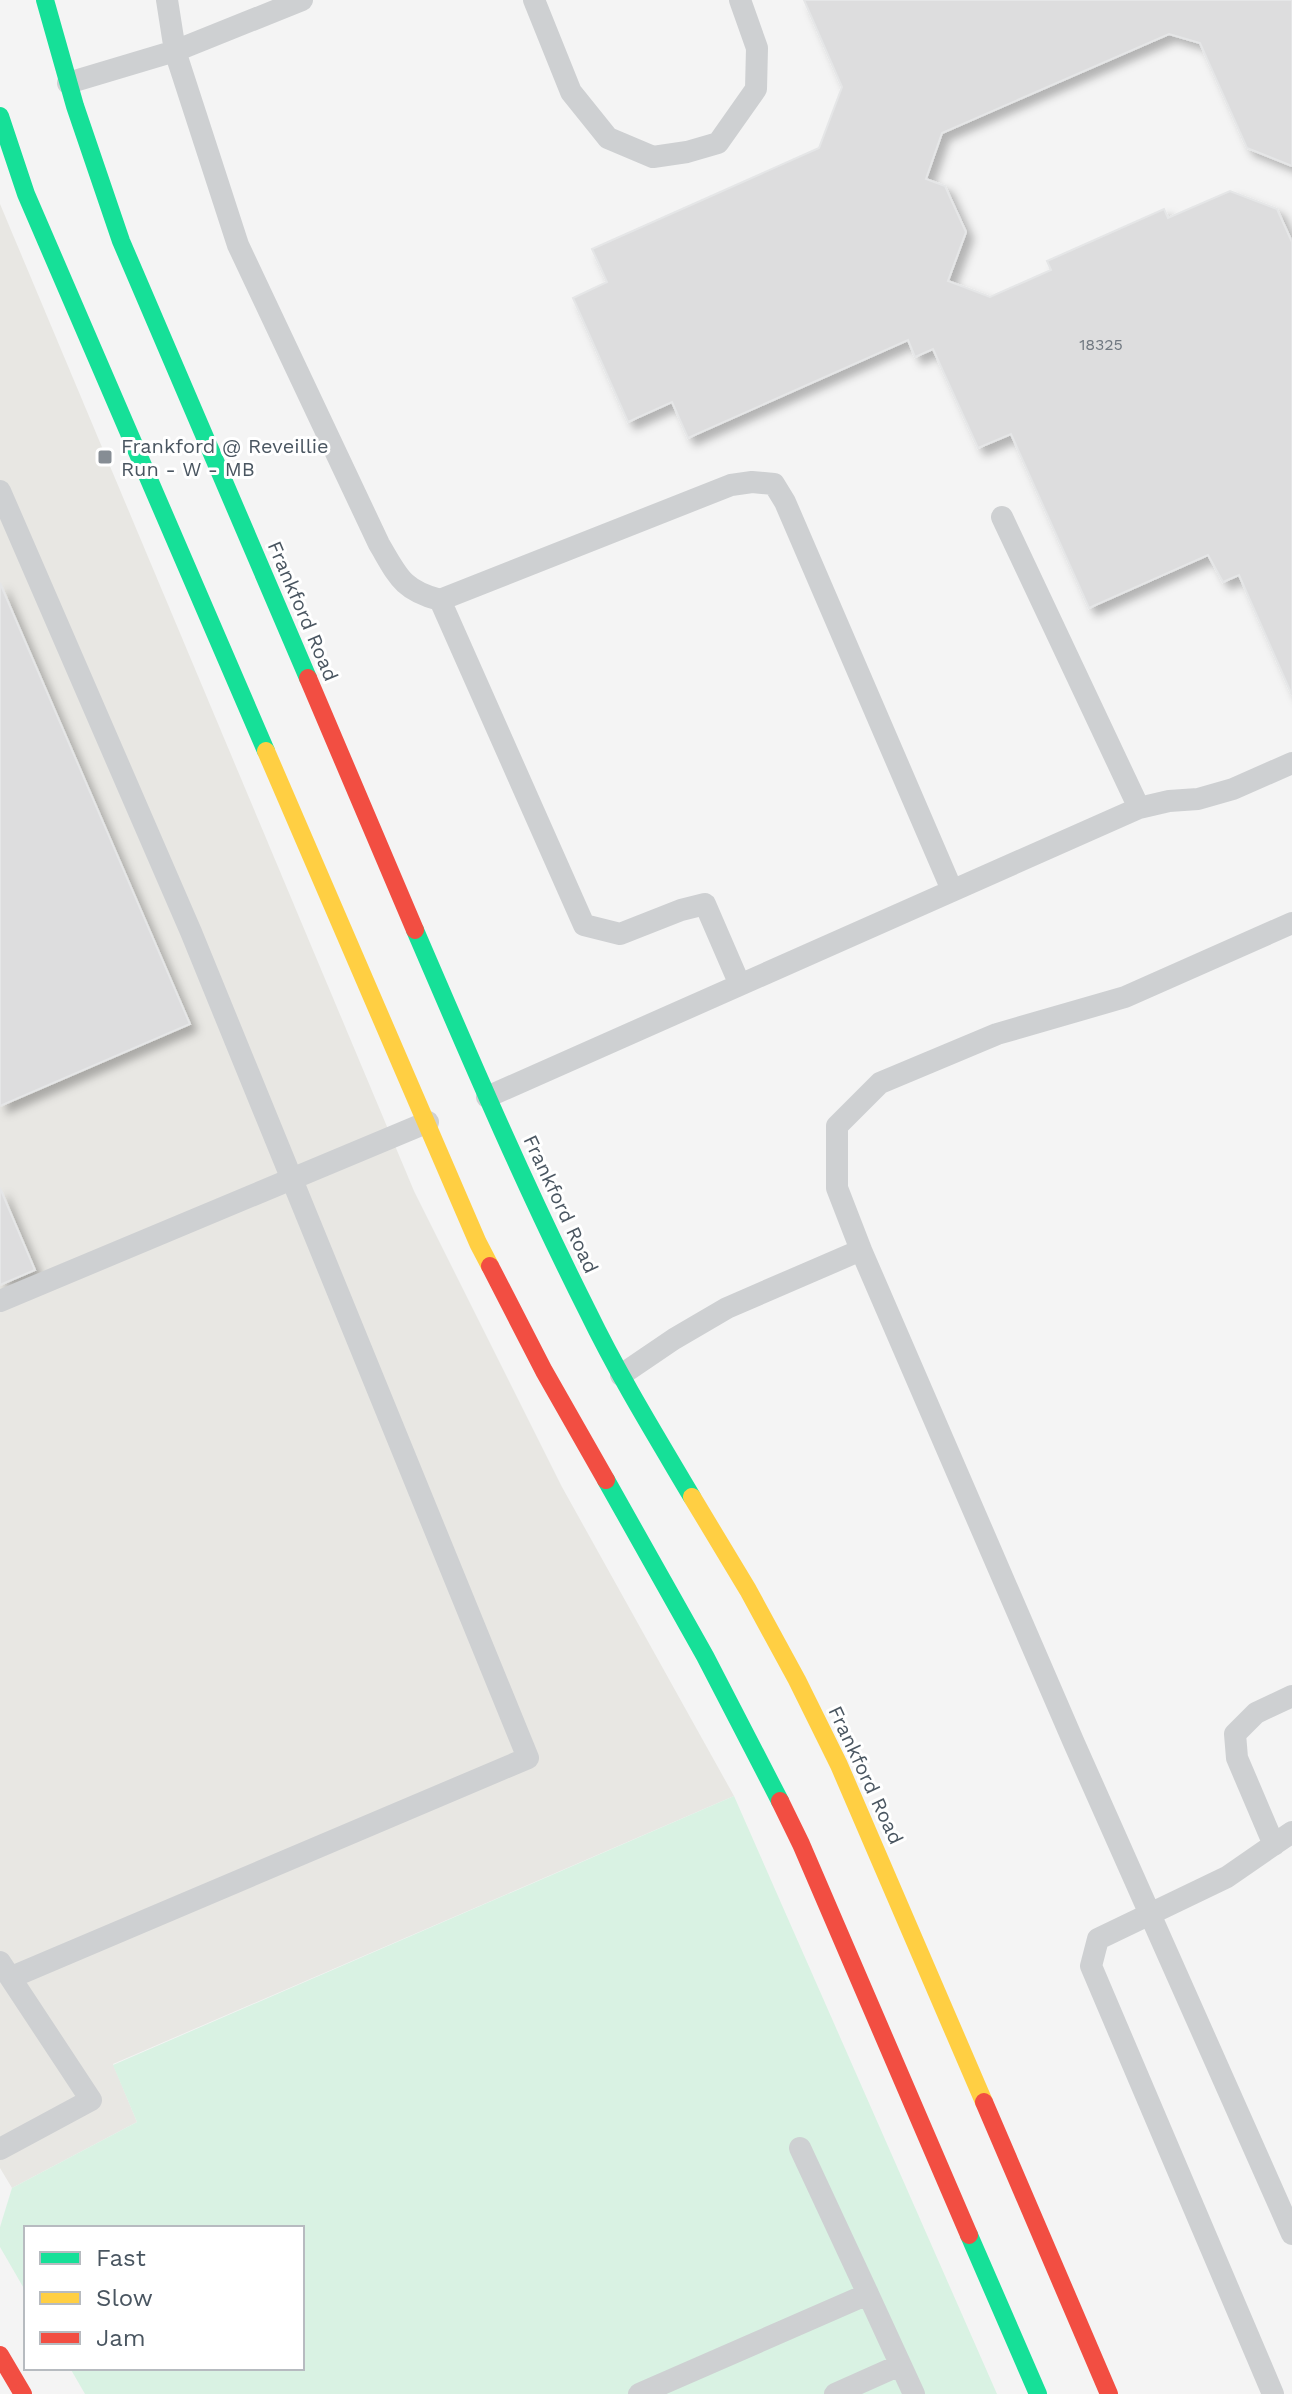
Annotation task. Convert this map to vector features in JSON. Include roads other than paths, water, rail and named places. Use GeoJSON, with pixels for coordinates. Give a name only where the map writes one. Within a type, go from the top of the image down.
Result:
{"type":"FeatureCollection","features":[{"type":"Feature","properties":{"kind":"main road","name":"Frankford Road"},"geometry":{"type":"LineString","coordinates":[[45,0],[68,83],[121,241],[481,1099],[637,1405],[748,1590],[839,1765],[1109,2394]]}},
{"type":"Feature","properties":{"kind":"main road"},"geometry":{"type":"LineString","coordinates":[[0,119],[26,194],[434,1120],[478,1243],[544,1371],[756,1751],[801,1844],[1038,2394]]}},
{"type":"Feature","properties":{"kind":"main road"},"geometry":{"type":"LineString","coordinates":[[0,2355],[23,2394]]}},
{"type":"Feature","properties":{"kind":"lane"},"geometry":{"type":"LineString","coordinates":[[167,0],[175,51],[238,245],[379,544],[401,582],[422,595],[440,600],[731,485],[752,482],[774,484],[785,502],[952,890]]}},
{"type":"Feature","properties":{"kind":"lane"},"geometry":{"type":"LineString","coordinates":[[68,83],[175,51],[302,0]]}},
{"type":"Feature","properties":{"kind":"lane"},"geometry":{"type":"LineString","coordinates":[[534,0],[571,92],[608,138],[653,157],[718,143],[756,89],[757,48],[740,0]]}},
{"type":"Feature","properties":{"kind":"lane"},"geometry":{"type":"LineString","coordinates":[[0,491],[191,932],[528,1758],[6,1969],[91,2100],[0,2149]]}},
{"type":"Feature","properties":{"kind":"lane"},"geometry":{"type":"LineString","coordinates":[[1002,517],[1139,808]]}},
{"type":"Feature","properties":{"kind":"lane"},"geometry":{"type":"LineString","coordinates":[[440,600],[584,925],[620,934],[705,904],[740,985]]}},
{"type":"Feature","properties":{"kind":"lane"},"geometry":{"type":"LineString","coordinates":[[481,1099],[1139,808],[1221,793],[1292,763]]}},
{"type":"Feature","properties":{"kind":"lane"},"geometry":{"type":"LineString","coordinates":[[1292,923],[1125,997],[997,1034],[880,1083],[837,1126],[837,1188],[861,1250],[1067,1729],[1292,2234]]}},
{"type":"Feature","properties":{"kind":"lane"},"geometry":{"type":"LineString","coordinates":[[0,1301],[434,1120]]}},
{"type":"Feature","properties":{"kind":"lane"},"geometry":{"type":"LineString","coordinates":[[621,1375],[727,1308],[861,1250]]}},
{"type":"Feature","properties":{"kind":"lane"},"geometry":{"type":"LineString","coordinates":[[1273,2394],[1091,1966],[1098,1939],[1227,1877],[1283,1838],[1237,1758],[1235,1734],[1256,1713],[1292,1696]]}},
{"type":"Feature","properties":{"kind":"lane"},"geometry":{"type":"LineString","coordinates":[[800,2148],[914,2394]]}},
{"type":"Feature","properties":{"kind":"lane"},"geometry":{"type":"LineString","coordinates":[[639,2394],[868,2294]]}},
{"type":"Feature","properties":{"kind":"lane"},"geometry":{"type":"LineString","coordinates":[[835,2394],[900,2365]]}},
{"type":"Feature","properties":{"kind":"place","name":"Frankford @ Reveillie Run - W - MB"},"geometry":{"type":"Point","coordinates":[105,457]}}]}
